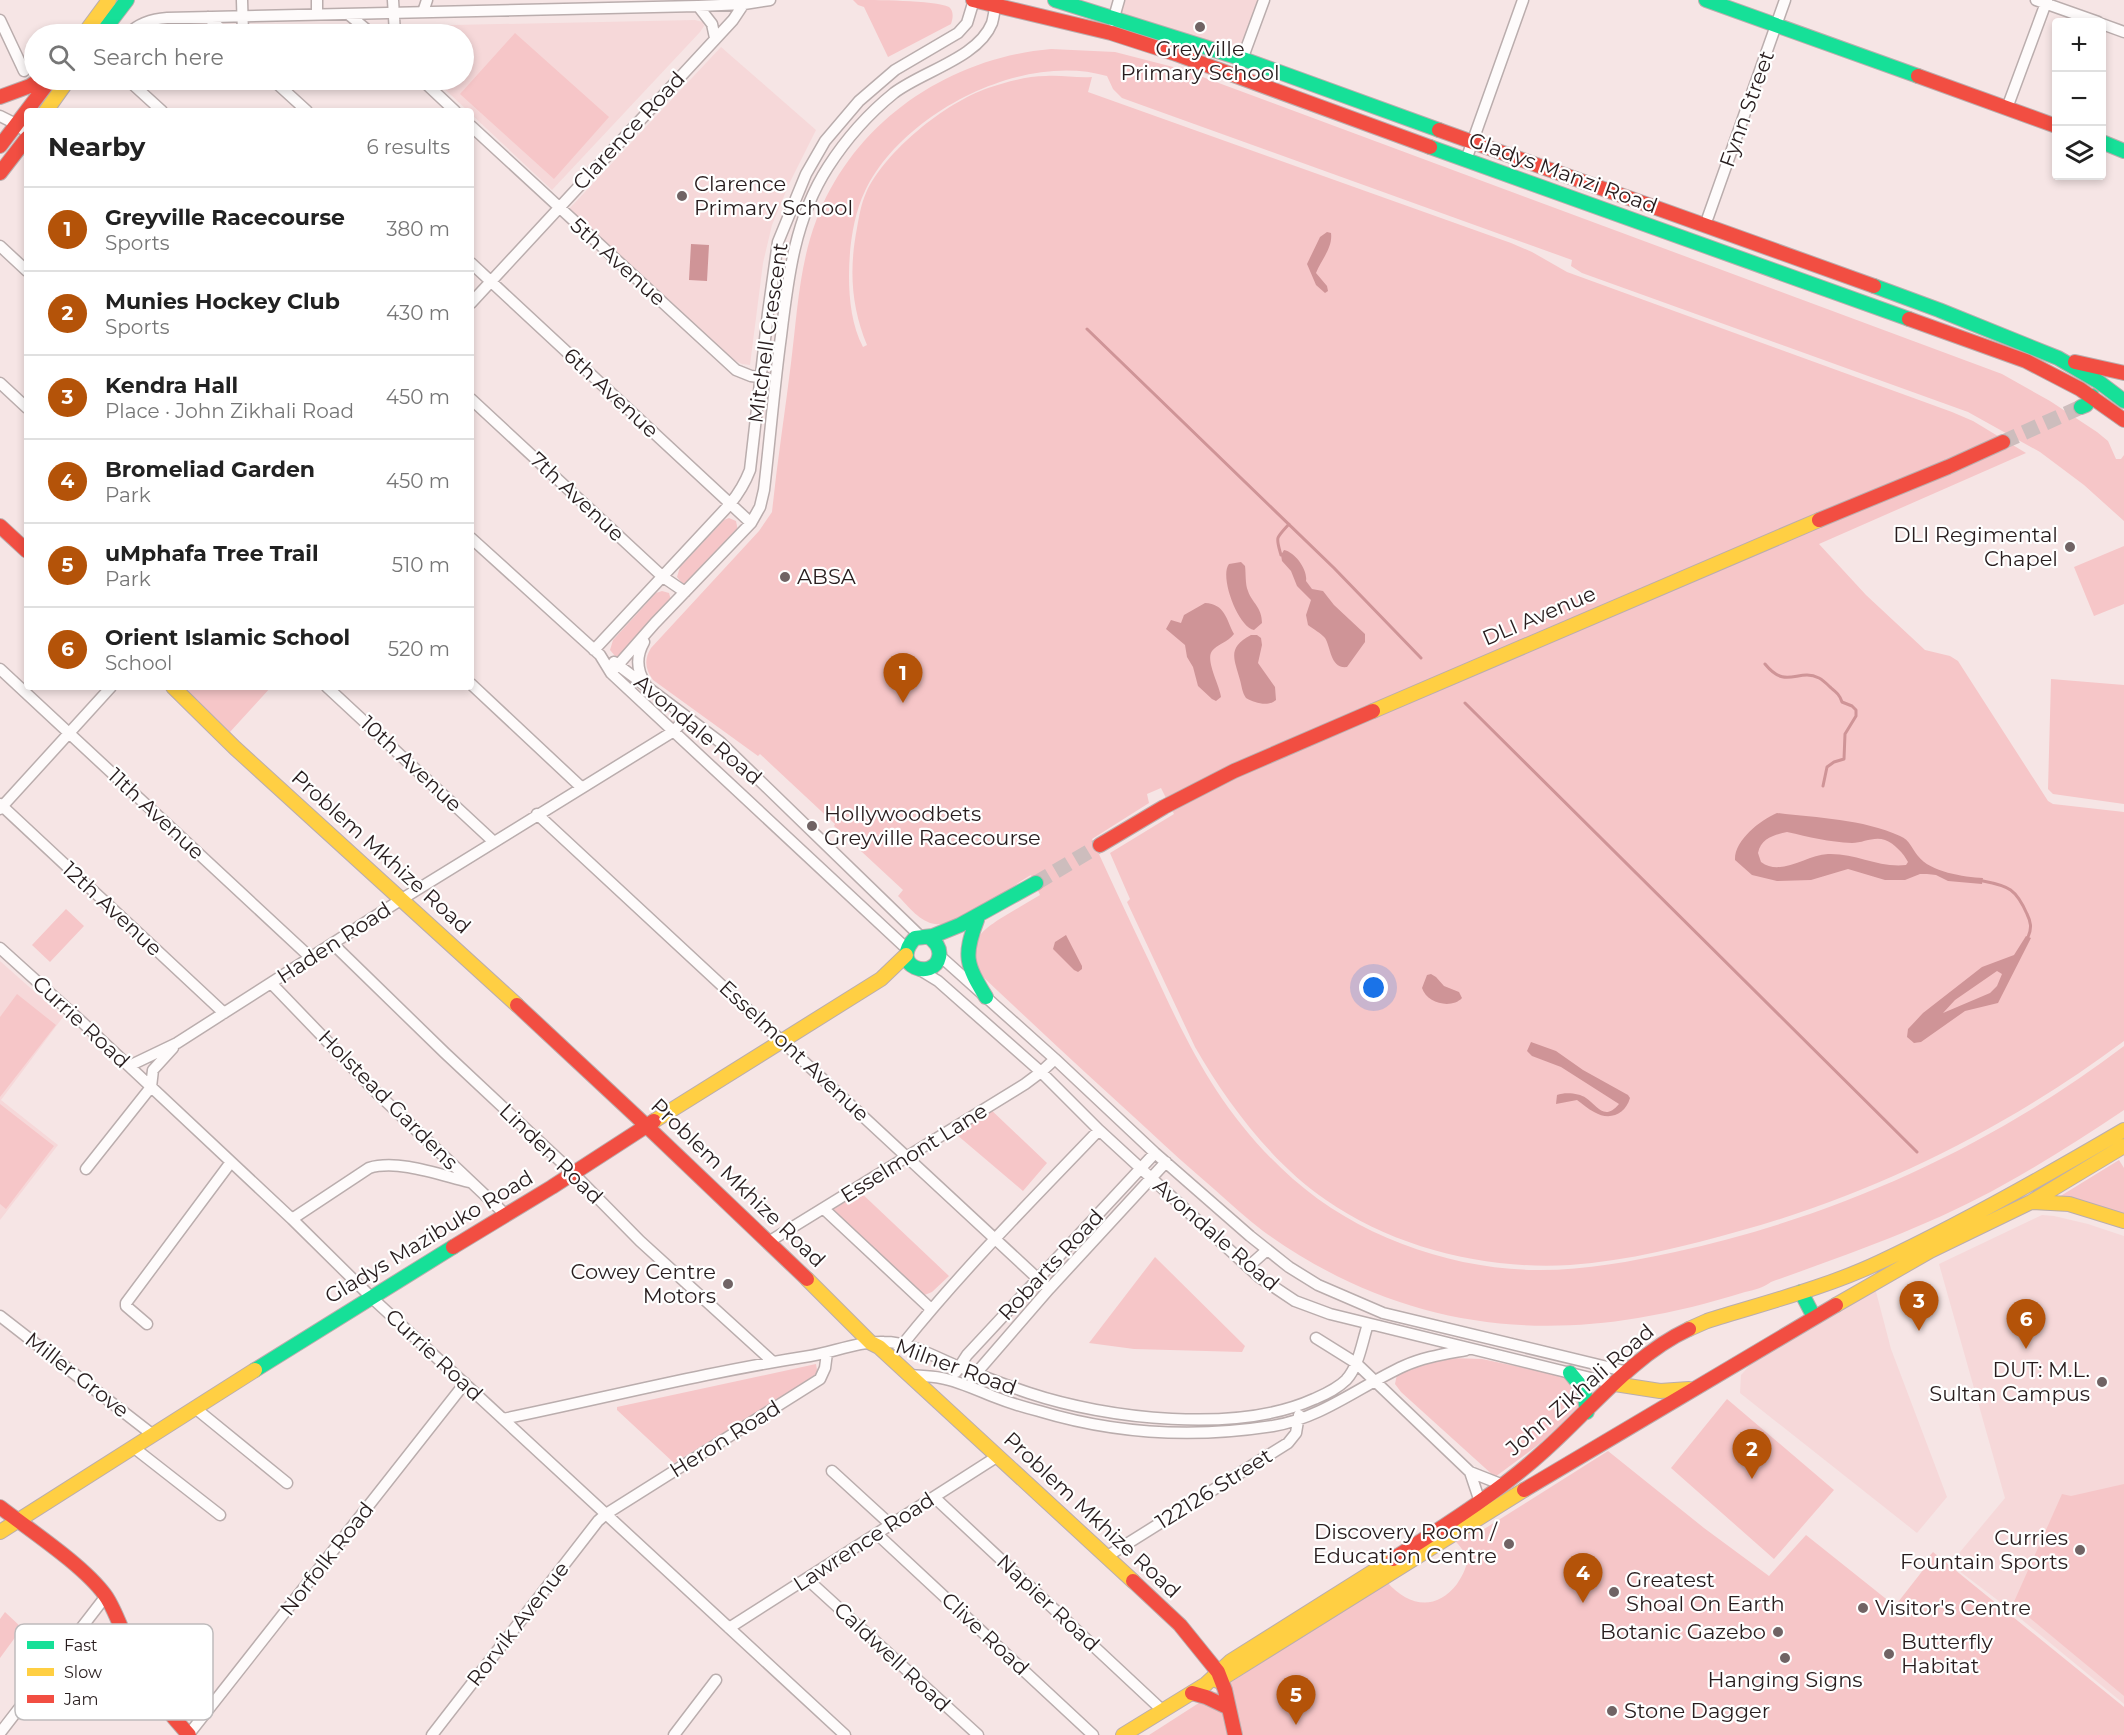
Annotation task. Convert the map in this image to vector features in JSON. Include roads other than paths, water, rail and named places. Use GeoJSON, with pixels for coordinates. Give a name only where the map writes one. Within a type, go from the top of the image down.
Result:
{"type":"FeatureCollection","features":[{"type":"Feature","properties":{"kind":"main road"},"geometry":{"type":"LineString","coordinates":[[91,24],[109,0]]}},
{"type":"Feature","properties":{"kind":"main road"},"geometry":{"type":"LineString","coordinates":[[109,24],[127,0]]}},
{"type":"Feature","properties":{"kind":"main road","name":"Gladys Manzi Road"},"geometry":{"type":"LineString","coordinates":[[974,0],[996,3],[1111,33],[1933,327],[2051,372],[2086,403]]}},
{"type":"Feature","properties":{"kind":"main road","name":"Gladys Manzi Road"},"geometry":{"type":"LineString","coordinates":[[1055,0],[1243,59],[1472,142],[1706,222],[1939,310],[2058,358],[2079,369],[2123,400]]}},
{"type":"Feature","properties":{"kind":"main road"},"geometry":{"type":"LineString","coordinates":[[1706,0],[2052,125]]}},
{"type":"Feature","properties":{"kind":"main road"},"geometry":{"type":"LineString","coordinates":[[0,97],[24,88]]}},
{"type":"Feature","properties":{"kind":"main road"},"geometry":{"type":"LineString","coordinates":[[28,108],[42,90]]}},
{"type":"Feature","properties":{"kind":"main road"},"geometry":{"type":"LineString","coordinates":[[48,108],[61,90]]}},
{"type":"Feature","properties":{"kind":"main road"},"geometry":{"type":"LineString","coordinates":[[0,146],[24,114]]}},
{"type":"Feature","properties":{"kind":"main road"},"geometry":{"type":"LineString","coordinates":[[0,173],[24,142]]}},
{"type":"Feature","properties":{"kind":"main road"},"geometry":{"type":"LineString","coordinates":[[2106,144],[2124,151]]}},
{"type":"Feature","properties":{"kind":"main road"},"geometry":{"type":"LineString","coordinates":[[1697,244],[1706,222]]}},
{"type":"Feature","properties":{"kind":"main road"},"geometry":{"type":"LineString","coordinates":[[1933,327],[1939,310]]}},
{"type":"Feature","properties":{"kind":"main road"},"geometry":{"type":"LineString","coordinates":[[2058,358],[2124,373]]}},
{"type":"Feature","properties":{"kind":"main road"},"geometry":{"type":"LineString","coordinates":[[2086,403],[2109,389],[2124,384]]}},
{"type":"Feature","properties":{"kind":"main road"},"geometry":{"type":"LineString","coordinates":[[2086,403],[2104,405],[2123,400]]}},
{"type":"Feature","properties":{"kind":"main road"},"geometry":{"type":"LineString","coordinates":[[2104,405],[2124,420]]}},
{"type":"Feature","properties":{"kind":"main road","name":"DLI Avenue"},"geometry":{"type":"LineString","coordinates":[[1100,845],[1164,807],[1234,771],[1651,590],[2003,442]]}},
{"type":"Feature","properties":{"kind":"main road"},"geometry":{"type":"LineString","coordinates":[[0,526],[24,548]]}},
{"type":"Feature","properties":{"kind":"main road","name":"Problem Mkhize Road"},"geometry":{"type":"LineString","coordinates":[[175,690],[235,748],[648,1125],[875,1345],[1179,1624],[1220,1676],[1235,1735]]}},
{"type":"Feature","properties":{"kind":"main road"},"geometry":{"type":"LineString","coordinates":[[990,910],[911,941],[906,952],[907,960],[917,969],[933,967],[940,953],[977,920],[1036,883]]}},
{"type":"Feature","properties":{"kind":"main road"},"geometry":{"type":"LineString","coordinates":[[977,920],[968,942],[966,956],[969,969],[986,997]]}},
{"type":"Feature","properties":{"kind":"main road"},"geometry":{"type":"LineString","coordinates":[[924,937],[936,942],[940,953]]}},
{"type":"Feature","properties":{"kind":"main road","name":"Gladys Mazibuko Road"},"geometry":{"type":"LineString","coordinates":[[0,1532],[881,979],[906,952]]}},
{"type":"Feature","properties":{"kind":"main road","name":"Gladys Mazibuko Road"},"geometry":{"type":"LineString","coordinates":[[881,979],[917,969]]}},
{"type":"Feature","properties":{"kind":"main road","name":"John Zikhali Road"},"geometry":{"type":"LineString","coordinates":[[1123,1735],[1539,1481],[1814,1317],[1930,1251],[2031,1202],[2121,1142]]}},
{"type":"Feature","properties":{"kind":"main road","name":"John Zikhali Road"},"geometry":{"type":"LineString","coordinates":[[1220,1676],[1231,1661],[1503,1485],[1587,1412],[1656,1347],[1688,1329],[1717,1317],[1801,1292],[1870,1266],[2121,1142]]}},
{"type":"Feature","properties":{"kind":"main road"},"geometry":{"type":"LineString","coordinates":[[2031,1202],[2069,1204],[2124,1221]]}},
{"type":"Feature","properties":{"kind":"main road"},"geometry":{"type":"LineString","coordinates":[[1801,1292],[1814,1317]]}},
{"type":"Feature","properties":{"kind":"main road"},"geometry":{"type":"LineString","coordinates":[[1631,1369],[1648,1390]]}},
{"type":"Feature","properties":{"kind":"main road"},"geometry":{"type":"LineString","coordinates":[[1570,1373],[1585,1391],[1587,1412]]}},
{"type":"Feature","properties":{"kind":"main road"},"geometry":{"type":"LineString","coordinates":[[1615,1384],[1648,1390],[1695,1388]]}},
{"type":"Feature","properties":{"kind":"main road"},"geometry":{"type":"LineString","coordinates":[[0,1507],[92,1581],[106,1596],[118,1624]]}},
{"type":"Feature","properties":{"kind":"main road"},"geometry":{"type":"LineString","coordinates":[[1192,1693],[1229,1708]]}},
{"type":"Feature","properties":{"kind":"main road"},"geometry":{"type":"LineString","coordinates":[[175,1720],[189,1735]]}},
{"type":"Feature","properties":{"kind":"street"},"geometry":{"type":"LineString","coordinates":[[242,0],[243,24]]}},
{"type":"Feature","properties":{"kind":"street"},"geometry":{"type":"LineString","coordinates":[[317,0],[317,15]]}},
{"type":"Feature","properties":{"kind":"street"},"geometry":{"type":"LineString","coordinates":[[393,0],[394,24]]}},
{"type":"Feature","properties":{"kind":"street"},"geometry":{"type":"LineString","coordinates":[[423,12],[427,0]]}},
{"type":"Feature","properties":{"kind":"street"},"geometry":{"type":"LineString","coordinates":[[140,24],[152,19],[423,12],[585,4],[698,6],[770,0]]}},
{"type":"Feature","properties":{"kind":"street","name":"Mitchell Crescent"},"geometry":{"type":"LineString","coordinates":[[597,653],[741,491],[750,470],[778,242],[806,174],[828,136],[841,119],[895,70],[958,33],[967,23],[974,0]]}},
{"type":"Feature","properties":{"kind":"street"},"geometry":{"type":"LineString","coordinates":[[1111,33],[1119,0]]}},
{"type":"Feature","properties":{"kind":"street"},"geometry":{"type":"LineString","coordinates":[[1236,76],[1264,0]]}},
{"type":"Feature","properties":{"kind":"street"},"geometry":{"type":"LineString","coordinates":[[1466,160],[1523,0]]}},
{"type":"Feature","properties":{"kind":"street","name":"Fynn Street"},"geometry":{"type":"LineString","coordinates":[[1706,222],[1785,0]]}},
{"type":"Feature","properties":{"kind":"street"},"geometry":{"type":"LineString","coordinates":[[2007,108],[2043,1],[2087,18]]}},
{"type":"Feature","properties":{"kind":"street","name":"Clarence Road"},"geometry":{"type":"LineString","coordinates":[[474,300],[715,38],[745,2]]}},
{"type":"Feature","properties":{"kind":"street","name":"Mitchell Crescent"},"geometry":{"type":"LineString","coordinates":[[615,669],[751,523],[760,507],[764,490],[789,270],[797,237],[812,196],[826,169],[841,147],[870,114],[896,92],[980,41],[992,23],[996,3]]}},
{"type":"Feature","properties":{"kind":"street"},"geometry":{"type":"LineString","coordinates":[[698,6],[712,24],[715,38]]}},
{"type":"Feature","properties":{"kind":"street"},"geometry":{"type":"LineString","coordinates":[[348,14],[360,24]]}},
{"type":"Feature","properties":{"kind":"street"},"geometry":{"type":"LineString","coordinates":[[208,17],[215,24]]}},
{"type":"Feature","properties":{"kind":"street"},"geometry":{"type":"LineString","coordinates":[[0,20],[24,71]]}},
{"type":"Feature","properties":{"kind":"street"},"geometry":{"type":"LineString","coordinates":[[2106,25],[2124,32]]}},
{"type":"Feature","properties":{"kind":"street"},"geometry":{"type":"LineString","coordinates":[[916,58],[925,74]]}},
{"type":"Feature","properties":{"kind":"street"},"geometry":{"type":"LineString","coordinates":[[139,90],[159,108]]}},
{"type":"Feature","properties":{"kind":"street"},"geometry":{"type":"LineString","coordinates":[[284,90],[304,108]]}},
{"type":"Feature","properties":{"kind":"street"},"geometry":{"type":"LineString","coordinates":[[433,90],[452,108]]}},
{"type":"Feature","properties":{"kind":"street"},"geometry":{"type":"LineString","coordinates":[[0,116],[24,131]]}},
{"type":"Feature","properties":{"kind":"street","name":"5th Avenue"},"geometry":{"type":"LineString","coordinates":[[474,129],[736,370],[760,377],[776,378]]}},
{"type":"Feature","properties":{"kind":"street"},"geometry":{"type":"LineString","coordinates":[[828,136],[841,147]]}},
{"type":"Feature","properties":{"kind":"street"},"geometry":{"type":"LineString","coordinates":[[0,246],[24,268]]}},
{"type":"Feature","properties":{"kind":"street","name":"6th Avenue"},"geometry":{"type":"LineString","coordinates":[[474,266],[751,523]]}},
{"type":"Feature","properties":{"kind":"street"},"geometry":{"type":"LineString","coordinates":[[0,383],[24,405]]}},
{"type":"Feature","properties":{"kind":"street","name":"7th Avenue"},"geometry":{"type":"LineString","coordinates":[[474,402],[663,578],[685,592]]}},
{"type":"Feature","properties":{"kind":"street","name":"Avondale Road"},"geometry":{"type":"LineString","coordinates":[[474,541],[615,669],[674,731],[906,952]]}},
{"type":"Feature","properties":{"kind":"street","name":"Mitchell Crescent"},"geometry":{"type":"LineString","coordinates":[[652,691],[640,675],[638,656],[655,624]]}},
{"type":"Feature","properties":{"kind":"street","name":"11th Avenue"},"geometry":{"type":"LineString","coordinates":[[0,669],[311,958]]}},
{"type":"Feature","properties":{"kind":"street","name":"Avondale Road"},"geometry":{"type":"LineString","coordinates":[[615,669],[652,691],[738,759],[924,937]]}},
{"type":"Feature","properties":{"kind":"street"},"geometry":{"type":"LineString","coordinates":[[474,687],[581,787]]}},
{"type":"Feature","properties":{"kind":"street"},"geometry":{"type":"LineString","coordinates":[[1,807],[108,690]]}},
{"type":"Feature","properties":{"kind":"street","name":"10th Avenue"},"geometry":{"type":"LineString","coordinates":[[330,690],[494,842]]}},
{"type":"Feature","properties":{"kind":"street","name":"Haden Road"},"geometry":{"type":"LineString","coordinates":[[129,1066],[177,1043],[537,814],[674,731],[686,717]]}},
{"type":"Feature","properties":{"kind":"street","name":"12th Avenue"},"geometry":{"type":"LineString","coordinates":[[1,807],[224,1013]]}},
{"type":"Feature","properties":{"kind":"street","name":"Esselmont Avenue"},"geometry":{"type":"LineString","coordinates":[[537,814],[1049,1289]]}},
{"type":"Feature","properties":{"kind":"street"},"geometry":{"type":"LineString","coordinates":[[822,870],[835,853]]}},
{"type":"Feature","properties":{"kind":"street","name":"Linden Road"},"geometry":{"type":"LineString","coordinates":[[333,944],[573,1173],[633,1234],[772,1362]]}},
{"type":"Feature","properties":{"kind":"street","name":"Currie Road"},"geometry":{"type":"LineString","coordinates":[[0,948],[292,1219],[371,1297],[845,1735]]}},
{"type":"Feature","properties":{"kind":"street","name":"Avondale Road"},"geometry":{"type":"LineString","coordinates":[[940,953],[1155,1153],[1267,1250],[1318,1285],[1383,1312],[1631,1369]]}},
{"type":"Feature","properties":{"kind":"street","name":"Avondale Road"},"geometry":{"type":"LineString","coordinates":[[917,969],[938,981],[1041,1072],[1099,1130],[1248,1267],[1275,1289],[1295,1301],[1330,1314],[1368,1324],[1615,1384]]}},
{"type":"Feature","properties":{"kind":"street","name":"Holstead Gardens"},"geometry":{"type":"LineString","coordinates":[[271,984],[376,1092],[506,1215]]}},
{"type":"Feature","properties":{"kind":"street"},"geometry":{"type":"LineString","coordinates":[[86,1168],[151,1087],[153,1070],[177,1043]]}},
{"type":"Feature","properties":{"kind":"street","name":"Esselmont Lane"},"geometry":{"type":"LineString","coordinates":[[770,1241],[908,1157],[1041,1072],[1055,1059]]}},
{"type":"Feature","properties":{"kind":"street"},"geometry":{"type":"LineString","coordinates":[[903,1344],[994,1239],[1099,1130]]}},
{"type":"Feature","properties":{"kind":"street","name":"Robarts Road"},"geometry":{"type":"LineString","coordinates":[[951,1380],[959,1367],[1037,1278],[1155,1153]]}},
{"type":"Feature","properties":{"kind":"street"},"geometry":{"type":"LineString","coordinates":[[147,1324],[126,1306],[126,1303],[231,1162]]}},
{"type":"Feature","properties":{"kind":"street","name":"Robarts Road"},"geometry":{"type":"LineString","coordinates":[[967,1386],[1049,1289],[1166,1162]]}},
{"type":"Feature","properties":{"kind":"street"},"geometry":{"type":"LineString","coordinates":[[292,1219],[369,1168],[377,1166],[401,1166],[472,1183]]}},
{"type":"Feature","properties":{"kind":"street"},"geometry":{"type":"LineString","coordinates":[[824,1209],[931,1309]]}},
{"type":"Feature","properties":{"kind":"street"},"geometry":{"type":"LineString","coordinates":[[1248,1267],[1267,1250]]}},
{"type":"Feature","properties":{"kind":"street","name":"Miller Grove"},"geometry":{"type":"LineString","coordinates":[[0,1316],[153,1435]]}},
{"type":"Feature","properties":{"kind":"street","name":"Milner Road"},"geometry":{"type":"LineString","coordinates":[[503,1419],[772,1362],[875,1345],[903,1344],[1045,1398],[1106,1412],[1185,1419],[1254,1415],[1298,1406],[1335,1389],[1345,1381],[1356,1363],[1368,1324]]}},
{"type":"Feature","properties":{"kind":"street"},"geometry":{"type":"LineString","coordinates":[[1316,1338],[1356,1363],[1470,1472],[1503,1485]]}},
{"type":"Feature","properties":{"kind":"street","name":"Milner Road"},"geometry":{"type":"LineString","coordinates":[[909,1375],[951,1380],[1041,1412],[1076,1420],[1144,1431],[1185,1433],[1271,1426],[1300,1420],[1341,1401],[1375,1381],[1426,1358],[1469,1349]]}},
{"type":"Feature","properties":{"kind":"street","name":"Heron Road"},"geometry":{"type":"LineString","coordinates":[[606,1514],[820,1379],[825,1368],[827,1353]]}},
{"type":"Feature","properties":{"kind":"street","name":"Norfolk Road"},"geometry":{"type":"LineString","coordinates":[[213,1704],[465,1383]]}},
{"type":"Feature","properties":{"kind":"street"},"geometry":{"type":"LineString","coordinates":[[1041,1412],[1045,1398]]}},
{"type":"Feature","properties":{"kind":"street"},"geometry":{"type":"LineString","coordinates":[[1298,1406],[1300,1420]]}},
{"type":"Feature","properties":{"kind":"street"},"geometry":{"type":"LineString","coordinates":[[195,1408],[287,1483]]}},
{"type":"Feature","properties":{"kind":"street"},"geometry":{"type":"LineString","coordinates":[[1144,1431],[1145,1417]]}},
{"type":"Feature","properties":{"kind":"street"},"geometry":{"type":"LineString","coordinates":[[1185,1419],[1185,1433]]}},
{"type":"Feature","properties":{"kind":"street","name":"122126 Street"},"geometry":{"type":"LineString","coordinates":[[1106,1557],[1288,1443],[1296,1433],[1300,1420]]}},
{"type":"Feature","properties":{"kind":"street"},"geometry":{"type":"LineString","coordinates":[[133,1448],[220,1515]]}},
{"type":"Feature","properties":{"kind":"street","name":"Lawrence Road"},"geometry":{"type":"LineString","coordinates":[[729,1628],[998,1456]]}},
{"type":"Feature","properties":{"kind":"street"},"geometry":{"type":"LineString","coordinates":[[832,1471],[891,1525]]}},
{"type":"Feature","properties":{"kind":"street"},"geometry":{"type":"LineString","coordinates":[[1470,1472],[1480,1502]]}},
{"type":"Feature","properties":{"kind":"street","name":"Napier Road"},"geometry":{"type":"LineString","coordinates":[[934,1497],[1162,1710]]}},
{"type":"Feature","properties":{"kind":"street","name":"Rorvik Avenue"},"geometry":{"type":"LineString","coordinates":[[432,1735],[598,1521],[606,1514]]}},
{"type":"Feature","properties":{"kind":"street","name":"Clive Road"},"geometry":{"type":"LineString","coordinates":[[877,1534],[1093,1735]]}},
{"type":"Feature","properties":{"kind":"street","name":"Caldwell Road"},"geometry":{"type":"LineString","coordinates":[[807,1578],[978,1735]]}},
{"type":"Feature","properties":{"kind":"street"},"geometry":{"type":"LineString","coordinates":[[84,1624],[106,1596]]}},
{"type":"Feature","properties":{"kind":"street"},"geometry":{"type":"LineString","coordinates":[[674,1735],[716,1680]]}},
{"type":"Feature","properties":{"kind":"street"},"geometry":{"type":"LineString","coordinates":[[0,1733],[15,1714]]}},
{"type":"Feature","properties":{"kind":"street","name":"Norfolk Road"},"geometry":{"type":"LineString","coordinates":[[189,1735],[201,1720]]}},
{"type":"Feature","properties":{"kind":"waterway"},"geometry":{"type":"LineString","coordinates":[[1087,329],[1334,568],[1421,658]]}},
{"type":"Feature","properties":{"kind":"waterway"},"geometry":{"type":"LineString","coordinates":[[1281,555],[1278,538],[1289,524]]}},
{"type":"Feature","properties":{"kind":"waterway"},"geometry":{"type":"LineString","coordinates":[[1765,664],[1780,676],[1812,675],[1819,678],[1838,694],[1842,702],[1856,710],[1856,716],[1845,734],[1844,759],[1827,767],[1823,786]]}},
{"type":"Feature","properties":{"kind":"waterway"},"geometry":{"type":"LineString","coordinates":[[1465,703],[1917,1152]]}},
{"type":"Feature","properties":{"kind":"waterway"},"geometry":{"type":"LineString","coordinates":[[1983,881],[2005,887],[2015,894],[2029,920],[2028,937]]}},
{"type":"Feature","properties":{"kind":"tunnel"},"geometry":{"type":"LineString","coordinates":[[2003,442],[2081,407]]}},
{"type":"Feature","properties":{"kind":"tunnel"},"geometry":{"type":"LineString","coordinates":[[1036,883],[1100,845]]}},
{"type":"Feature","properties":{"kind":"place","name":"Greyville Primary School"},"geometry":{"type":"Point","coordinates":[1200,27]}},
{"type":"Feature","properties":{"kind":"place","name":"Clarence Primary School"},"geometry":{"type":"Point","coordinates":[682,196]}},
{"type":"Feature","properties":{"kind":"place","name":"DLI Regimental Chapel"},"geometry":{"type":"Point","coordinates":[2070,547]}},
{"type":"Feature","properties":{"kind":"place","name":"ABSA"},"geometry":{"type":"Point","coordinates":[785,577]}},
{"type":"Feature","properties":{"kind":"place","name":"Greyville Racecourse"},"geometry":{"type":"Point","coordinates":[903,703]}},
{"type":"Feature","properties":{"kind":"place","name":"Hollywoodbets Greyville Racecourse"},"geometry":{"type":"Point","coordinates":[812,826]}},
{"type":"Feature","properties":{"kind":"place","name":"Cowey Centre Motors"},"geometry":{"type":"Point","coordinates":[728,1284]}},
{"type":"Feature","properties":{"kind":"place","name":"Kendra Hall"},"geometry":{"type":"Point","coordinates":[1919,1331]}},
{"type":"Feature","properties":{"kind":"place","name":"Orient Islamic School"},"geometry":{"type":"Point","coordinates":[2026,1349]}},
{"type":"Feature","properties":{"kind":"place","name":"DUT: M.L. Sultan Campus"},"geometry":{"type":"Point","coordinates":[2102,1382]}},
{"type":"Feature","properties":{"kind":"place","name":"Munies Hockey Club"},"geometry":{"type":"Point","coordinates":[1752,1479]}},
{"type":"Feature","properties":{"kind":"place","name":"Discovery Room / Education Centre"},"geometry":{"type":"Point","coordinates":[1509,1544]}},
{"type":"Feature","properties":{"kind":"place","name":"Curries Fountain Sports"},"geometry":{"type":"Point","coordinates":[2080,1550]}},
{"type":"Feature","properties":{"kind":"place","name":"Greatest Shoal On Earth"},"geometry":{"type":"Point","coordinates":[1614,1592]}},
{"type":"Feature","properties":{"kind":"place","name":"Bromeliad Garden"},"geometry":{"type":"Point","coordinates":[1583,1603]}},
{"type":"Feature","properties":{"kind":"place","name":"Visitor's Centre"},"geometry":{"type":"Point","coordinates":[1863,1608]}},
{"type":"Feature","properties":{"kind":"place","name":"Botanic Gazebo"},"geometry":{"type":"Point","coordinates":[1778,1632]}},
{"type":"Feature","properties":{"kind":"place","name":"Butterfly Habitat"},"geometry":{"type":"Point","coordinates":[1889,1654]}},
{"type":"Feature","properties":{"kind":"place","name":"Hanging Signs"},"geometry":{"type":"Point","coordinates":[1785,1658]}},
{"type":"Feature","properties":{"kind":"place","name":"Stone Dagger"},"geometry":{"type":"Point","coordinates":[1612,1711]}},
{"type":"Feature","properties":{"kind":"place","name":"uMphafa Tree Trail"},"geometry":{"type":"Point","coordinates":[1296,1725]}}]}
